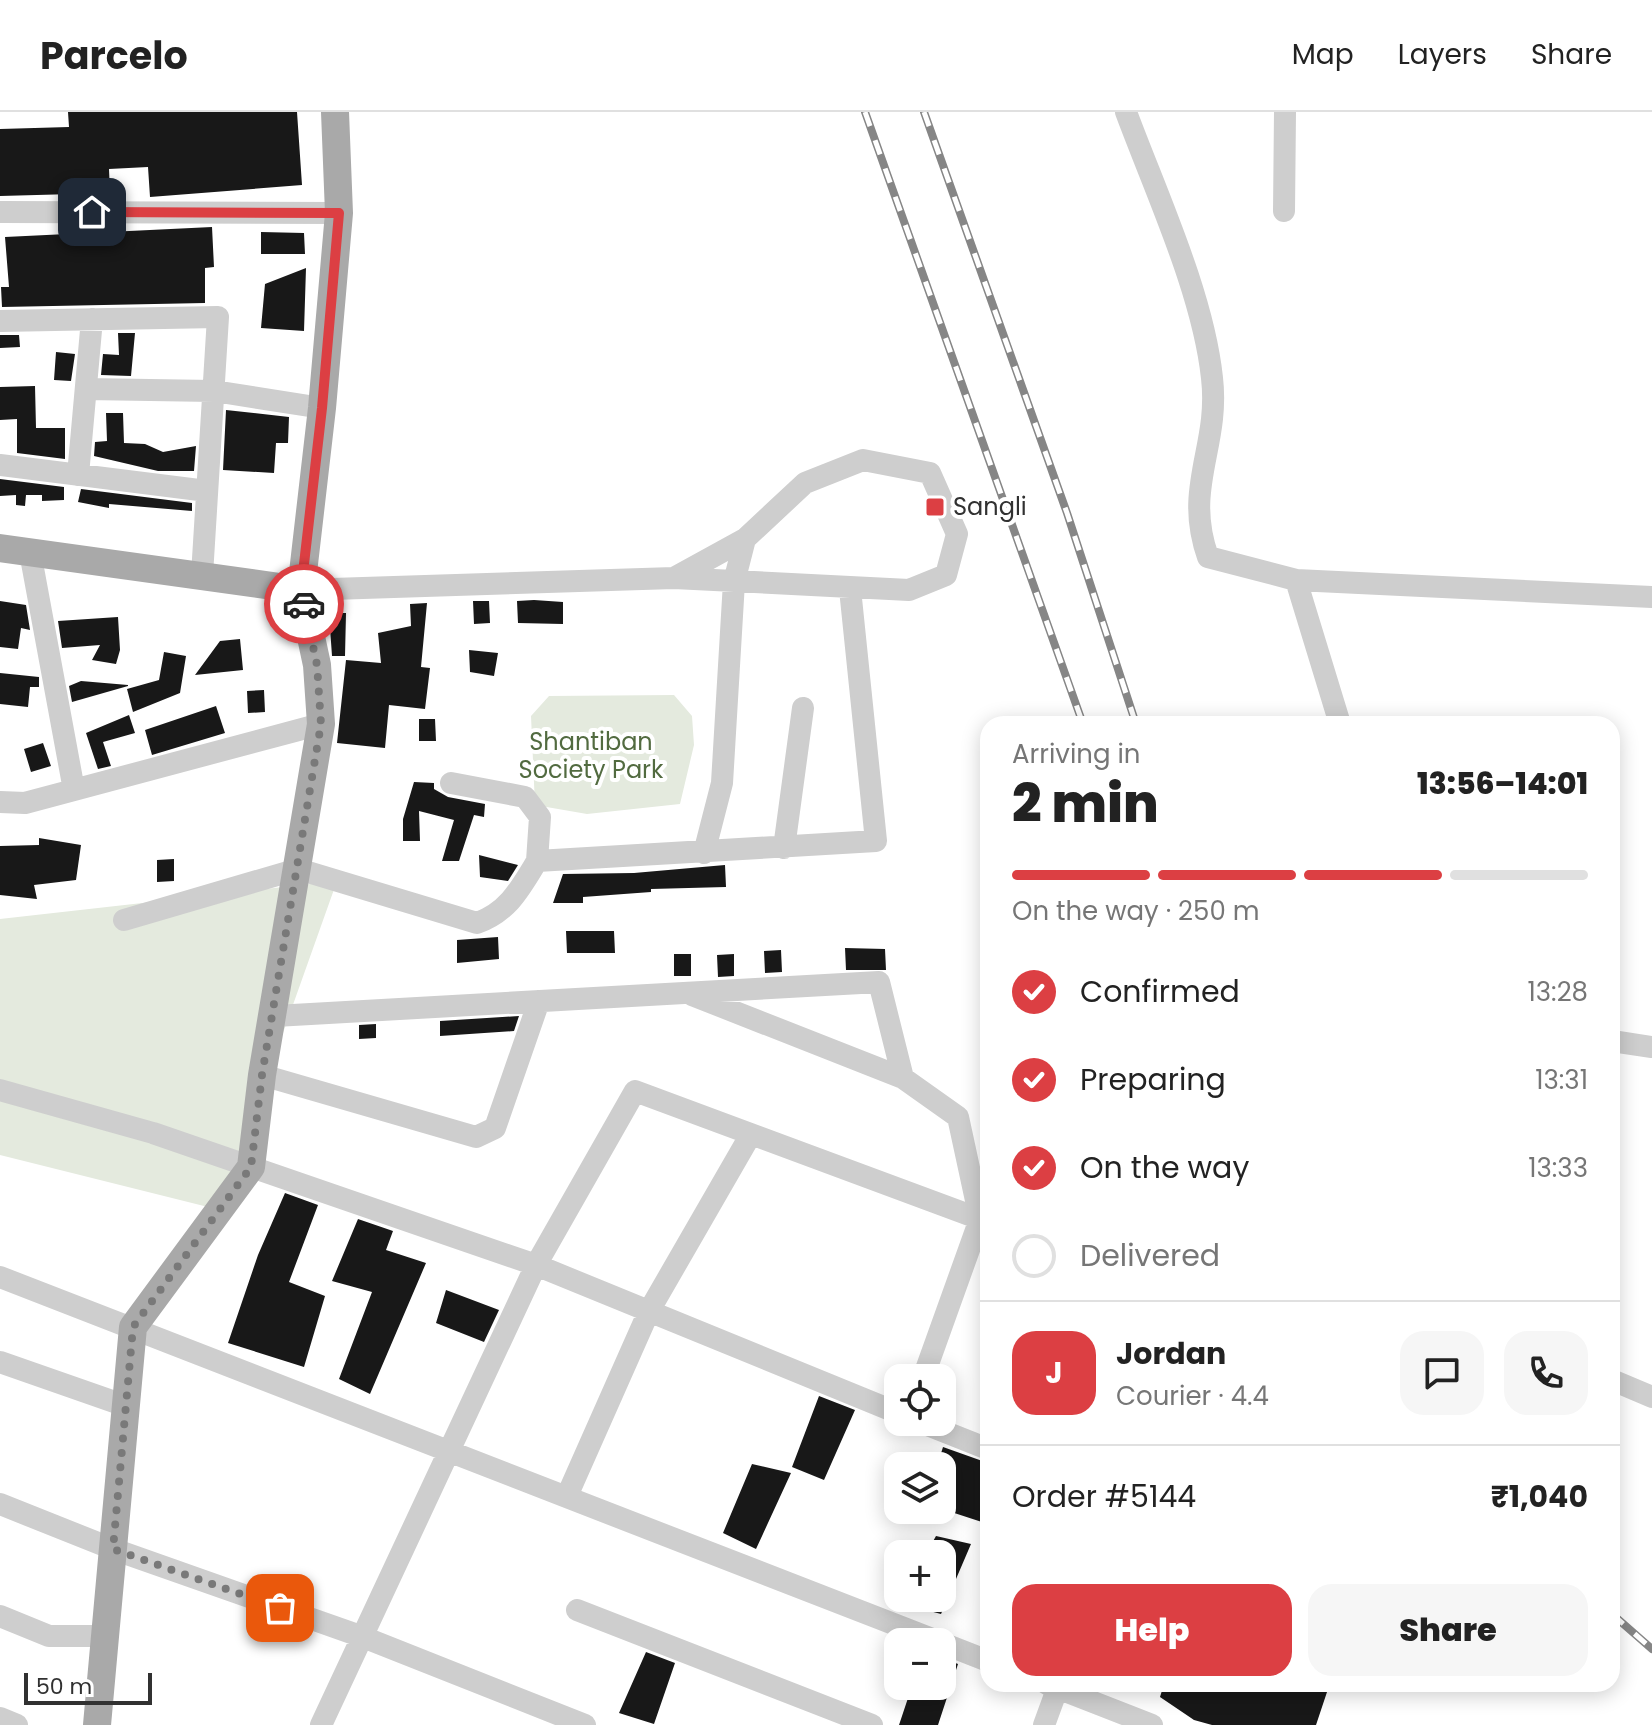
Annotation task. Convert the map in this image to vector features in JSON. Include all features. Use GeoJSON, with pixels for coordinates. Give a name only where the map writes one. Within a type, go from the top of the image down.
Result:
{"type":"FeatureCollection","features":[{"type":"Feature","properties":{"kind":"main road"},"geometry":{"type":"LineString","coordinates":[[97,1725],[133,1327],[251,1167],[262,1075],[275,1016],[321,724],[317,665],[301,590],[322,408],[339,213],[335,112]]}},
{"type":"Feature","properties":{"kind":"main road"},"geometry":{"type":"LineString","coordinates":[[0,548],[301,590]]}},
{"type":"Feature","properties":{"kind":"street"},"geometry":{"type":"LineString","coordinates":[[1126,112],[1189,279],[1212,378],[1212,432],[1197,489],[1199,532],[1208,557],[1296,580],[1652,597]]}},
{"type":"Feature","properties":{"kind":"street"},"geometry":{"type":"LineString","coordinates":[[1284,211],[1285,112]]}},
{"type":"Feature","properties":{"kind":"street"},"geometry":{"type":"LineString","coordinates":[[0,212],[339,213]]}},
{"type":"Feature","properties":{"kind":"street"},"geometry":{"type":"LineString","coordinates":[[0,321],[218,317],[202,575]]}},
{"type":"Feature","properties":{"kind":"street"},"geometry":{"type":"LineString","coordinates":[[78,475],[92,319]]}},
{"type":"Feature","properties":{"kind":"street"},"geometry":{"type":"LineString","coordinates":[[86,389],[214,391],[322,408]]}},
{"type":"Feature","properties":{"kind":"street"},"geometry":{"type":"LineString","coordinates":[[301,590],[674,578],[909,590],[946,575],[957,534],[930,473],[863,460],[805,483],[745,539],[674,578]]}},
{"type":"Feature","properties":{"kind":"street"},"geometry":{"type":"LineString","coordinates":[[0,465],[207,491]]}},
{"type":"Feature","properties":{"kind":"street"},"geometry":{"type":"LineString","coordinates":[[704,853],[722,783],[734,582],[745,539]]}},
{"type":"Feature","properties":{"kind":"street"},"geometry":{"type":"LineString","coordinates":[[30,552],[74,790]]}},
{"type":"Feature","properties":{"kind":"street"},"geometry":{"type":"LineString","coordinates":[[1296,580],[1338,716]]}},
{"type":"Feature","properties":{"kind":"street"},"geometry":{"type":"LineString","coordinates":[[537,861],[876,841],[850,589]]}},
{"type":"Feature","properties":{"kind":"street"},"geometry":{"type":"LineString","coordinates":[[784,848],[803,708]]}},
{"type":"Feature","properties":{"kind":"street"},"geometry":{"type":"LineString","coordinates":[[0,802],[25,803],[321,724]]}},
{"type":"Feature","properties":{"kind":"street"},"geometry":{"type":"LineString","coordinates":[[124,920],[298,869],[477,923],[498,916],[514,899],[537,861],[540,817],[525,797],[451,783]]}},
{"type":"Feature","properties":{"kind":"street"},"geometry":{"type":"LineString","coordinates":[[275,1016],[879,982],[903,1078]]}},
{"type":"Feature","properties":{"kind":"street"},"geometry":{"type":"LineString","coordinates":[[683,992],[903,1078],[958,1117],[980,1219],[928,1364]]}},
{"type":"Feature","properties":{"kind":"street"},"geometry":{"type":"LineString","coordinates":[[262,1075],[476,1137],[495,1128],[539,1001]]}},
{"type":"Feature","properties":{"kind":"street"},"geometry":{"type":"LineString","coordinates":[[1620,1042],[1652,1047]]}},
{"type":"Feature","properties":{"kind":"street"},"geometry":{"type":"LineString","coordinates":[[0,1090],[153,1133],[536,1265],[884,1407]]}},
{"type":"Feature","properties":{"kind":"street"},"geometry":{"type":"LineString","coordinates":[[321,1725],[452,1451],[536,1265],[635,1091],[980,1219]]}},
{"type":"Feature","properties":{"kind":"street"},"geometry":{"type":"LineString","coordinates":[[567,1496],[649,1311],[751,1134]]}},
{"type":"Feature","properties":{"kind":"street"},"geometry":{"type":"LineString","coordinates":[[0,1277],[905,1628]]}},
{"type":"Feature","properties":{"kind":"street"},"geometry":{"type":"LineString","coordinates":[[0,1362],[126,1406]]}},
{"type":"Feature","properties":{"kind":"street"},"geometry":{"type":"LineString","coordinates":[[1620,1383],[1652,1397]]}},
{"type":"Feature","properties":{"kind":"street"},"geometry":{"type":"LineString","coordinates":[[955,1436],[980,1446]]}},
{"type":"Feature","properties":{"kind":"street"},"geometry":{"type":"LineString","coordinates":[[0,1504],[113,1549],[363,1637],[585,1725]]}},
{"type":"Feature","properties":{"kind":"street"},"geometry":{"type":"LineString","coordinates":[[577,1610],[872,1725]]}},
{"type":"Feature","properties":{"kind":"street"},"geometry":{"type":"LineString","coordinates":[[0,1616],[49,1636],[105,1636]]}},
{"type":"Feature","properties":{"kind":"street"},"geometry":{"type":"LineString","coordinates":[[956,1648],[980,1658]]}},
{"type":"Feature","properties":{"kind":"street"},"geometry":{"type":"LineString","coordinates":[[1044,1725],[1053,1692]]}},
{"type":"Feature","properties":{"kind":"street"},"geometry":{"type":"LineString","coordinates":[[1072,1692],[1152,1725]]}},
{"type":"Feature","properties":{"kind":"street"},"geometry":{"type":"LineString","coordinates":[[0,1718],[17,1725]]}},
{"type":"Feature","properties":{"kind":"green space","name":"Shantiban Society Park"},"geometry":{"type":"Polygon","coordinates":[[[674,695],[692,716],[694,745],[680,804],[587,814],[535,805],[531,716],[549,696],[674,695]]]}},
{"type":"Feature","properties":{"kind":"green space"},"geometry":{"type":"Polygon","coordinates":[[[337,881],[220,1210],[0,1155],[0,919],[337,881]]]}},
{"type":"Feature","properties":{"kind":"building"},"geometry":{"type":"Polygon","coordinates":[[[68,112],[297,112],[302,185],[150,197],[148,167],[109,169],[110,193],[0,196],[0,129],[69,127],[68,112]]]}},
{"type":"Feature","properties":{"kind":"building"},"geometry":{"type":"Polygon","coordinates":[[[212,227],[214,267],[205,268],[205,303],[2,307],[1,287],[9,287],[5,237],[212,227]]]}},
{"type":"Feature","properties":{"kind":"building"},"geometry":{"type":"Polygon","coordinates":[[[261,232],[304,233],[305,254],[261,254],[261,232]]]}},
{"type":"Feature","properties":{"kind":"building"},"geometry":{"type":"Polygon","coordinates":[[[306,268],[304,331],[261,328],[265,284],[306,268]]]}},
{"type":"Feature","properties":{"kind":"building"},"geometry":{"type":"Polygon","coordinates":[[[118,333],[135,333],[131,376],[101,375],[103,354],[119,355],[118,333]]]}},
{"type":"Feature","properties":{"kind":"building"},"geometry":{"type":"Polygon","coordinates":[[[0,335],[19,335],[20,347],[0,348],[0,335]]]}},
{"type":"Feature","properties":{"kind":"building"},"geometry":{"type":"Polygon","coordinates":[[[56,352],[75,354],[71,381],[54,380],[56,352]]]}},
{"type":"Feature","properties":{"kind":"building"},"geometry":{"type":"Polygon","coordinates":[[[35,386],[36,428],[65,428],[65,459],[17,453],[17,419],[0,420],[0,387],[35,386]]]}},
{"type":"Feature","properties":{"kind":"building"},"geometry":{"type":"Polygon","coordinates":[[[226,410],[289,417],[288,443],[276,443],[274,473],[223,470],[226,410]]]}},
{"type":"Feature","properties":{"kind":"building"},"geometry":{"type":"Polygon","coordinates":[[[106,413],[123,413],[124,443],[145,444],[163,452],[196,446],[194,471],[158,471],[94,456],[95,442],[107,441],[106,413]]]}},
{"type":"Feature","properties":{"kind":"building"},"geometry":{"type":"Polygon","coordinates":[[[0,479],[64,487],[64,500],[42,501],[42,495],[26,495],[25,506],[16,505],[16,495],[0,496],[0,479]]]}},
{"type":"Feature","properties":{"kind":"building"},"geometry":{"type":"Polygon","coordinates":[[[81,489],[192,503],[192,511],[109,504],[109,508],[78,502],[81,489]]]}},
{"type":"Feature","properties":{"kind":"building"},"geometry":{"type":"Polygon","coordinates":[[[0,601],[26,605],[30,630],[21,628],[18,649],[0,647],[0,601]]]}},
{"type":"Feature","properties":{"kind":"building"},"geometry":{"type":"Polygon","coordinates":[[[473,601],[489,601],[490,623],[474,624],[473,601]]]}},
{"type":"Feature","properties":{"kind":"building"},"geometry":{"type":"Polygon","coordinates":[[[517,601],[563,602],[563,624],[518,623],[517,601]]]}},
{"type":"Feature","properties":{"kind":"building"},"geometry":{"type":"Polygon","coordinates":[[[427,603],[421,667],[430,668],[425,709],[389,705],[385,748],[337,743],[346,660],[381,663],[378,633],[411,626],[410,604],[427,603]]]}},
{"type":"Feature","properties":{"kind":"building"},"geometry":{"type":"Polygon","coordinates":[[[329,613],[346,613],[345,656],[332,656],[329,613]]]}},
{"type":"Feature","properties":{"kind":"building"},"geometry":{"type":"Polygon","coordinates":[[[118,617],[120,650],[116,664],[92,660],[100,645],[62,648],[58,621],[118,617]]]}},
{"type":"Feature","properties":{"kind":"building"},"geometry":{"type":"Polygon","coordinates":[[[240,639],[243,670],[195,675],[220,641],[240,639]]]}},
{"type":"Feature","properties":{"kind":"building"},"geometry":{"type":"Polygon","coordinates":[[[469,650],[498,653],[494,676],[470,672],[469,650]]]}},
{"type":"Feature","properties":{"kind":"building"},"geometry":{"type":"Polygon","coordinates":[[[164,652],[186,656],[180,693],[133,712],[127,689],[159,680],[164,652]]]}},
{"type":"Feature","properties":{"kind":"building"},"geometry":{"type":"Polygon","coordinates":[[[0,673],[39,677],[39,687],[30,687],[28,707],[0,704],[0,673]]]}},
{"type":"Feature","properties":{"kind":"building"},"geometry":{"type":"Polygon","coordinates":[[[81,681],[128,686],[72,702],[69,686],[81,681]]]}},
{"type":"Feature","properties":{"kind":"building"},"geometry":{"type":"Polygon","coordinates":[[[264,690],[265,712],[248,713],[247,691],[264,690]]]}},
{"type":"Feature","properties":{"kind":"building"},"geometry":{"type":"Polygon","coordinates":[[[216,706],[225,733],[152,755],[145,730],[216,706]]]}},
{"type":"Feature","properties":{"kind":"building"},"geometry":{"type":"Polygon","coordinates":[[[129,715],[135,733],[103,742],[111,766],[98,769],[86,733],[129,715]]]}},
{"type":"Feature","properties":{"kind":"building"},"geometry":{"type":"Polygon","coordinates":[[[419,719],[435,719],[436,741],[419,741],[419,719]]]}},
{"type":"Feature","properties":{"kind":"building"},"geometry":{"type":"Polygon","coordinates":[[[43,743],[51,766],[31,772],[24,749],[43,743]]]}},
{"type":"Feature","properties":{"kind":"building"},"geometry":{"type":"Polygon","coordinates":[[[414,782],[434,783],[434,789],[448,797],[485,804],[484,817],[474,815],[459,861],[442,861],[454,820],[419,811],[420,841],[403,841],[403,819],[414,782]]]}},
{"type":"Feature","properties":{"kind":"building"},"geometry":{"type":"Polygon","coordinates":[[[39,838],[81,845],[76,880],[34,885],[37,899],[0,895],[0,846],[39,845],[39,838]]]}},
{"type":"Feature","properties":{"kind":"building"},"geometry":{"type":"Polygon","coordinates":[[[479,855],[518,865],[508,881],[480,877],[479,855]]]}},
{"type":"Feature","properties":{"kind":"building"},"geometry":{"type":"Polygon","coordinates":[[[174,859],[174,881],[157,882],[157,860],[174,859]]]}},
{"type":"Feature","properties":{"kind":"building"},"geometry":{"type":"Polygon","coordinates":[[[725,865],[726,887],[651,889],[651,892],[583,897],[583,903],[553,903],[563,874],[634,873],[725,865]]]}},
{"type":"Feature","properties":{"kind":"building"},"geometry":{"type":"Polygon","coordinates":[[[566,931],[614,931],[615,953],[567,953],[566,931]]]}},
{"type":"Feature","properties":{"kind":"building"},"geometry":{"type":"Polygon","coordinates":[[[498,937],[499,959],[457,963],[457,940],[498,937]]]}},
{"type":"Feature","properties":{"kind":"building"},"geometry":{"type":"Polygon","coordinates":[[[845,948],[885,949],[886,970],[846,970],[845,948]]]}},
{"type":"Feature","properties":{"kind":"building"},"geometry":{"type":"Polygon","coordinates":[[[781,950],[782,972],[765,973],[764,951],[781,950]]]}},
{"type":"Feature","properties":{"kind":"building"},"geometry":{"type":"Polygon","coordinates":[[[674,954],[691,954],[691,976],[674,976],[674,954]]]}},
{"type":"Feature","properties":{"kind":"building"},"geometry":{"type":"Polygon","coordinates":[[[734,954],[734,976],[718,977],[717,955],[734,954]]]}},
{"type":"Feature","properties":{"kind":"building"},"geometry":{"type":"Polygon","coordinates":[[[519,1016],[514,1031],[440,1036],[440,1021],[519,1016]]]}},
{"type":"Feature","properties":{"kind":"building"},"geometry":{"type":"Polygon","coordinates":[[[376,1024],[376,1038],[359,1039],[359,1025],[376,1024]]]}},
{"type":"Feature","properties":{"kind":"building"},"geometry":{"type":"Polygon","coordinates":[[[285,1193],[318,1205],[289,1282],[325,1296],[304,1367],[228,1343],[258,1255],[285,1193]]]}},
{"type":"Feature","properties":{"kind":"building"},"geometry":{"type":"Polygon","coordinates":[[[358,1219],[393,1231],[386,1250],[426,1263],[370,1394],[339,1379],[372,1292],[332,1281],[358,1219]]]}},
{"type":"Feature","properties":{"kind":"building"},"geometry":{"type":"Polygon","coordinates":[[[446,1290],[499,1310],[484,1342],[436,1323],[446,1290]]]}},
{"type":"Feature","properties":{"kind":"building"},"geometry":{"type":"Polygon","coordinates":[[[819,1396],[855,1410],[824,1480],[792,1467],[819,1396]]]}},
{"type":"Feature","properties":{"kind":"building"},"geometry":{"type":"Polygon","coordinates":[[[943,1447],[980,1460],[980,1521],[956,1514],[956,1452],[941,1452],[943,1447]]]}},
{"type":"Feature","properties":{"kind":"building"},"geometry":{"type":"Polygon","coordinates":[[[752,1464],[791,1473],[756,1549],[723,1533],[752,1464]]]}},
{"type":"Feature","properties":{"kind":"building"},"geometry":{"type":"Polygon","coordinates":[[[956,1541],[971,1544],[956,1579],[956,1541]]]}},
{"type":"Feature","properties":{"kind":"building"},"geometry":{"type":"Polygon","coordinates":[[[646,1652],[675,1663],[654,1724],[619,1713],[646,1652]]]}},
{"type":"Feature","properties":{"kind":"building"},"geometry":{"type":"Polygon","coordinates":[[[1162,1692],[1327,1692],[1316,1725],[1212,1725],[1194,1720],[1160,1697],[1162,1692]]]}},
{"type":"Feature","properties":{"kind":"building"},"geometry":{"type":"Polygon","coordinates":[[[907,1700],[946,1700],[938,1725],[899,1725],[907,1700]]]}},
{"type":"Feature","properties":{"kind":"railway"},"geometry":{"type":"LineString","coordinates":[[865,112],[1080,716]]}},
{"type":"Feature","properties":{"kind":"railway"},"geometry":{"type":"LineString","coordinates":[[924,112],[1067,513],[1133,716]]}},
{"type":"Feature","properties":{"kind":"railway"},"geometry":{"type":"LineString","coordinates":[[1620,1621],[1652,1649]]}},
{"type":"Feature","properties":{"kind":"way so far"},"geometry":{"type":"LineString","coordinates":[[280,1608],[113,1549],[133,1327],[251,1167],[262,1075],[275,1016],[321,724],[317,665],[304,604]]}},
{"type":"Feature","properties":{"kind":"place","name":"Sangli"},"geometry":{"type":"Point","coordinates":[935,507]}},
{"type":"Feature","properties":{"kind":"route"},"geometry":{"type":"LineString","coordinates":[[92,212],[339,213],[322,408],[301,590],[304,604]]}}]}
